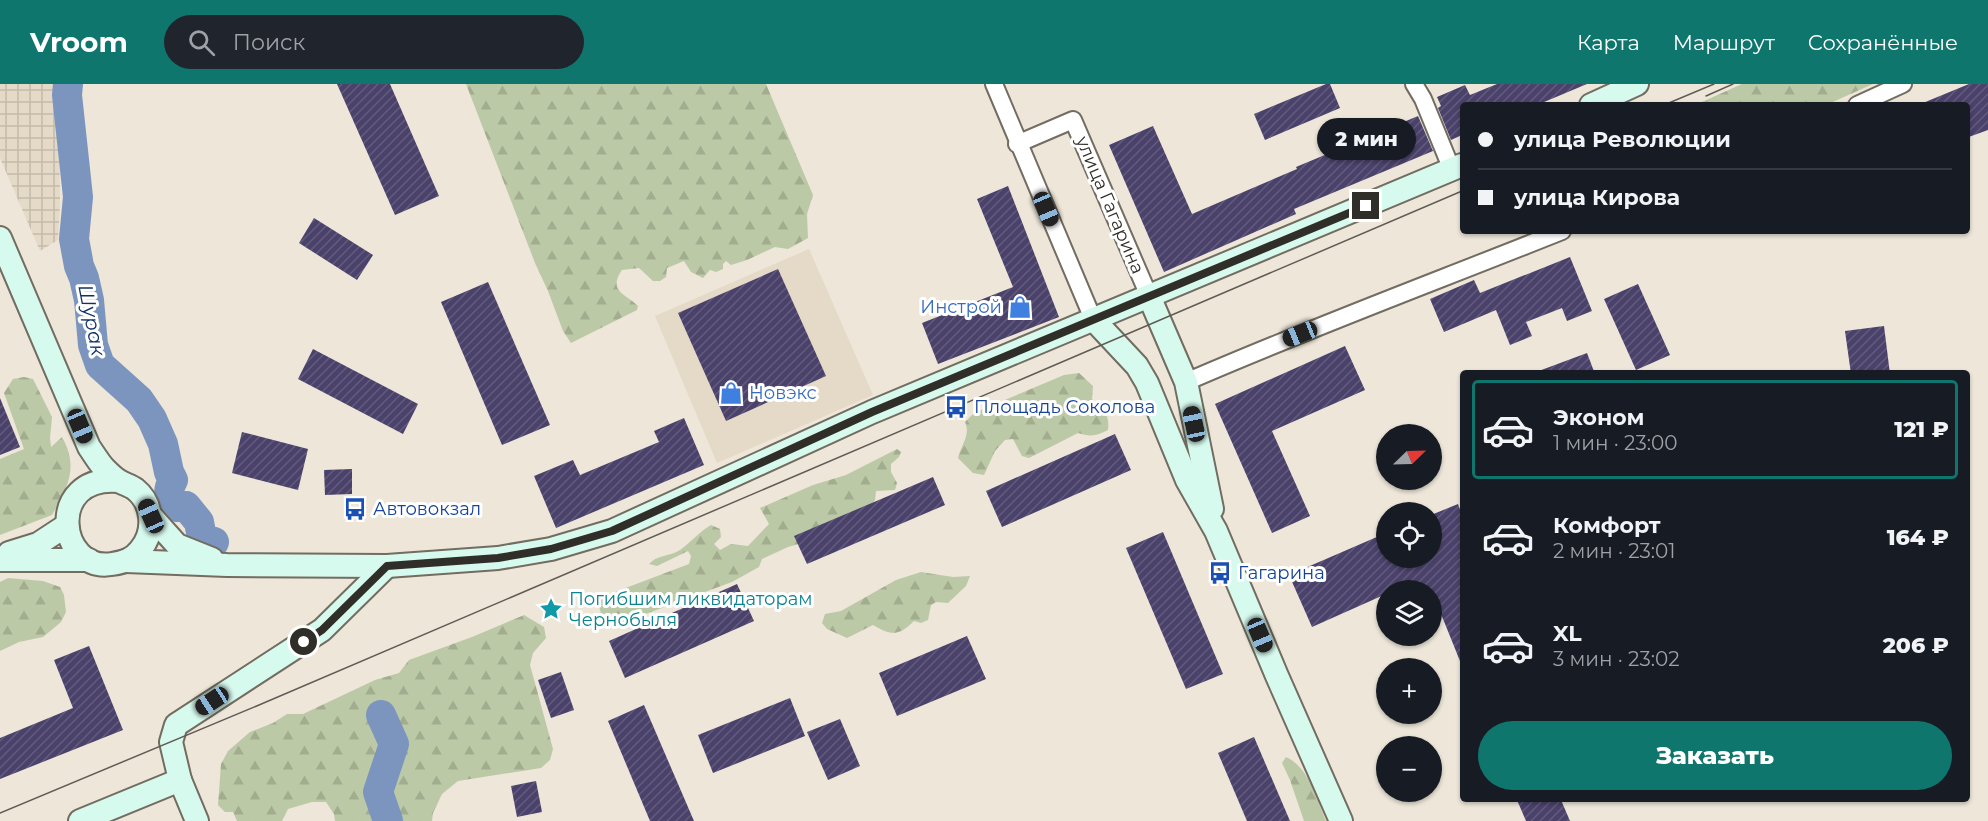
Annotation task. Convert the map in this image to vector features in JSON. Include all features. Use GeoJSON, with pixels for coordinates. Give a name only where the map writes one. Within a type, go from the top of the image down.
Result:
{"type":"FeatureCollection","features":[{"type":"Feature","properties":{"kind":"street","name":"улица Гагарина"},"geometry":{"type":"LineString","coordinates":[[994,84],[1017,144],[1093,319],[1137,366],[1147,383],[1188,480],[1216,531],[1341,821]]}},
{"type":"Feature","properties":{"kind":"street"},"geometry":{"type":"LineString","coordinates":[[0,558],[89,560],[106,565],[126,561],[227,565],[387,566],[498,558],[551,549],[612,531],[872,412],[1457,167],[1414,84]]}},
{"type":"Feature","properties":{"kind":"street"},"geometry":{"type":"LineString","coordinates":[[1598,102],[1637,84]]}},
{"type":"Feature","properties":{"kind":"street"},"geometry":{"type":"LineString","coordinates":[[1864,102],[1904,84]]}},
{"type":"Feature","properties":{"kind":"street","name":"улица Гагарина"},"geometry":{"type":"LineString","coordinates":[[1017,144],[1073,120],[1186,382],[1216,531]]}},
{"type":"Feature","properties":{"kind":"street"},"geometry":{"type":"LineString","coordinates":[[1186,382],[1343,316],[1409,293],[1555,234]]}},
{"type":"Feature","properties":{"kind":"street"},"geometry":{"type":"LineString","coordinates":[[0,238],[89,447],[104,468],[142,496],[151,516],[177,545],[227,565]]}},
{"type":"Feature","properties":{"kind":"street"},"geometry":{"type":"LineString","coordinates":[[89,447],[88,473],[82,490],[70,506],[67,525],[71,542],[89,560]]}},
{"type":"Feature","properties":{"kind":"street"},"geometry":{"type":"LineString","coordinates":[[82,490],[94,482],[119,481]]}},
{"type":"Feature","properties":{"kind":"street"},"geometry":{"type":"LineString","coordinates":[[126,561],[135,556],[146,543],[151,516]]}},
{"type":"Feature","properties":{"kind":"street"},"geometry":{"type":"LineString","coordinates":[[0,558],[38,544],[67,525]]}},
{"type":"Feature","properties":{"kind":"street"},"geometry":{"type":"LineString","coordinates":[[196,821],[180,780],[171,741],[176,725],[322,630],[387,566]]}},
{"type":"Feature","properties":{"kind":"street"},"geometry":{"type":"LineString","coordinates":[[80,821],[180,780]]}},
{"type":"Feature","properties":{"kind":"shaded area"},"geometry":{"type":"Polygon","coordinates":[[[0,84],[62,84],[59,114],[58,240],[40,251],[0,158],[0,84]]]}},
{"type":"Feature","properties":{"kind":"shaded area"},"geometry":{"type":"Polygon","coordinates":[[[809,249],[873,395],[717,463],[655,316],[809,249]]]}},
{"type":"Feature","properties":{"kind":"green space"},"geometry":{"type":"Polygon","coordinates":[[[466,84],[766,84],[813,195],[807,214],[808,238],[788,249],[775,247],[731,265],[726,261],[723,269],[716,272],[710,270],[703,278],[691,272],[684,261],[667,268],[666,277],[660,281],[653,281],[639,268],[622,270],[618,277],[618,288],[638,306],[637,310],[571,343],[563,331],[535,263],[466,84]]]}},
{"type":"Feature","properties":{"kind":"green space"},"geometry":{"type":"Polygon","coordinates":[[[1742,84],[1873,84],[1833,102],[1702,102],[1742,84]]]}},
{"type":"Feature","properties":{"kind":"green space"},"geometry":{"type":"Polygon","coordinates":[[[1079,373],[1093,386],[1092,399],[1105,412],[1108,430],[1093,435],[1078,433],[1029,458],[1022,456],[1013,439],[1005,440],[995,451],[984,475],[973,473],[958,458],[967,431],[965,422],[974,413],[1064,375],[1079,373]]]}},
{"type":"Feature","properties":{"kind":"green space"},"geometry":{"type":"Polygon","coordinates":[[[24,377],[33,379],[52,417],[51,447],[62,437],[71,467],[67,486],[52,515],[0,535],[0,459],[24,449],[4,393],[13,379],[24,377]]]}},
{"type":"Feature","properties":{"kind":"green space"},"geometry":{"type":"Polygon","coordinates":[[[897,449],[901,452],[899,457],[891,464],[891,472],[897,483],[895,490],[876,491],[875,500],[862,519],[817,539],[788,547],[762,559],[759,567],[732,582],[616,627],[604,624],[598,603],[602,597],[689,564],[691,556],[688,551],[657,566],[649,564],[680,550],[711,525],[720,529],[721,537],[714,544],[720,550],[731,544],[748,546],[769,524],[760,508],[813,485],[846,475],[897,449]]]}},
{"type":"Feature","properties":{"kind":"green space"},"geometry":{"type":"Polygon","coordinates":[[[921,572],[953,577],[970,576],[966,586],[948,603],[936,602],[931,605],[928,620],[921,623],[914,621],[899,632],[890,633],[873,625],[847,638],[827,629],[822,623],[825,614],[841,611],[896,580],[921,572]]]}},
{"type":"Feature","properties":{"kind":"green space"},"geometry":{"type":"Polygon","coordinates":[[[8,578],[43,581],[60,587],[64,595],[66,612],[61,622],[43,637],[19,642],[0,651],[0,582],[8,578]]]}},
{"type":"Feature","properties":{"kind":"green space"},"geometry":{"type":"Polygon","coordinates":[[[524,615],[544,627],[546,638],[533,653],[530,665],[553,749],[550,760],[541,768],[458,781],[442,794],[433,813],[432,821],[335,821],[334,814],[326,802],[312,802],[288,809],[282,821],[237,821],[233,812],[225,812],[218,805],[221,764],[228,751],[250,732],[273,723],[287,714],[303,714],[375,680],[399,673],[409,660],[524,615]]]}},
{"type":"Feature","properties":{"kind":"green space"},"geometry":{"type":"Polygon","coordinates":[[[1286,757],[1301,768],[1306,776],[1326,821],[1304,821],[1282,763],[1286,757]]]}},
{"type":"Feature","properties":{"kind":"building"},"geometry":{"type":"Polygon","coordinates":[[[337,84],[390,84],[439,196],[395,215],[337,84]]]}},
{"type":"Feature","properties":{"kind":"building"},"geometry":{"type":"Polygon","coordinates":[[[1330,84],[1340,108],[1265,140],[1254,114],[1330,84]]]}},
{"type":"Feature","properties":{"kind":"building"},"geometry":{"type":"Polygon","coordinates":[[[1497,84],[1587,84],[1544,102],[1460,102],[1460,136],[1451,140],[1438,108],[1441,106],[1437,97],[1465,85],[1470,95],[1497,84]]]}},
{"type":"Feature","properties":{"kind":"building"},"geometry":{"type":"Polygon","coordinates":[[[1969,84],[1988,84],[1988,130],[1970,137],[1970,102],[1925,102],[1969,84]]]}},
{"type":"Feature","properties":{"kind":"building"},"geometry":{"type":"Polygon","coordinates":[[[1418,116],[1433,151],[1294,209],[1296,214],[1164,272],[1109,145],[1153,126],[1192,214],[1418,116]]]}},
{"type":"Feature","properties":{"kind":"building"},"geometry":{"type":"Polygon","coordinates":[[[1008,186],[1059,317],[938,364],[922,323],[1013,287],[977,199],[1008,186]]]}},
{"type":"Feature","properties":{"kind":"building"},"geometry":{"type":"Polygon","coordinates":[[[314,218],[373,255],[357,280],[299,243],[314,218]]]}},
{"type":"Feature","properties":{"kind":"building"},"geometry":{"type":"Polygon","coordinates":[[[1570,257],[1592,311],[1567,321],[1562,308],[1526,322],[1532,336],[1510,345],[1496,310],[1444,332],[1430,299],[1474,280],[1480,293],[1570,257]]]}},
{"type":"Feature","properties":{"kind":"building"},"geometry":{"type":"Polygon","coordinates":[[[778,269],[826,376],[726,421],[678,313],[778,269]]]}},
{"type":"Feature","properties":{"kind":"building"},"geometry":{"type":"Polygon","coordinates":[[[488,282],[550,425],[502,445],[441,302],[488,282]]]}},
{"type":"Feature","properties":{"kind":"building"},"geometry":{"type":"Polygon","coordinates":[[[1638,284],[1670,355],[1636,370],[1604,299],[1638,284]]]}},
{"type":"Feature","properties":{"kind":"building"},"geometry":{"type":"Polygon","coordinates":[[[1884,326],[1890,370],[1850,370],[1845,331],[1884,326]]]}},
{"type":"Feature","properties":{"kind":"building"},"geometry":{"type":"Polygon","coordinates":[[[1345,346],[1365,390],[1272,431],[1310,516],[1272,533],[1215,404],[1345,346]]]}},
{"type":"Feature","properties":{"kind":"building"},"geometry":{"type":"Polygon","coordinates":[[[313,349],[418,404],[403,434],[298,379],[313,349]]]}},
{"type":"Feature","properties":{"kind":"building"},"geometry":{"type":"Polygon","coordinates":[[[1587,353],[1593,370],[1541,370],[1587,353]]]}},
{"type":"Feature","properties":{"kind":"building"},"geometry":{"type":"Polygon","coordinates":[[[0,398],[20,447],[0,455],[0,398]]]}},
{"type":"Feature","properties":{"kind":"building"},"geometry":{"type":"Polygon","coordinates":[[[684,418],[704,465],[556,528],[534,476],[573,460],[580,475],[659,442],[654,431],[684,418]]]}},
{"type":"Feature","properties":{"kind":"building"},"geometry":{"type":"Polygon","coordinates":[[[242,432],[308,449],[298,490],[232,473],[242,432]]]}},
{"type":"Feature","properties":{"kind":"building"},"geometry":{"type":"Polygon","coordinates":[[[1115,434],[1131,470],[1002,527],[986,491],[1115,434]]]}},
{"type":"Feature","properties":{"kind":"building"},"geometry":{"type":"Polygon","coordinates":[[[352,469],[352,494],[325,495],[324,470],[352,469]]]}},
{"type":"Feature","properties":{"kind":"building"},"geometry":{"type":"Polygon","coordinates":[[[933,477],[945,505],[807,564],[794,536],[933,477]]]}},
{"type":"Feature","properties":{"kind":"building"},"geometry":{"type":"Polygon","coordinates":[[[1458,504],[1460,510],[1460,661],[1442,616],[1442,580],[1376,580],[1376,598],[1312,627],[1289,575],[1376,537],[1376,568],[1442,568],[1442,511],[1458,504]]]}},
{"type":"Feature","properties":{"kind":"building"},"geometry":{"type":"Polygon","coordinates":[[[1163,532],[1223,674],[1186,689],[1126,548],[1163,532]]]}},
{"type":"Feature","properties":{"kind":"building"},"geometry":{"type":"Polygon","coordinates":[[[737,584],[754,621],[625,678],[609,641],[737,584]]]}},
{"type":"Feature","properties":{"kind":"building"},"geometry":{"type":"Polygon","coordinates":[[[967,636],[986,679],[897,716],[879,673],[967,636]]]}},
{"type":"Feature","properties":{"kind":"building"},"geometry":{"type":"Polygon","coordinates":[[[89,646],[123,730],[0,779],[0,738],[73,708],[54,660],[89,646]]]}},
{"type":"Feature","properties":{"kind":"building"},"geometry":{"type":"Polygon","coordinates":[[[561,672],[574,710],[551,718],[538,680],[561,672]]]}},
{"type":"Feature","properties":{"kind":"building"},"geometry":{"type":"Polygon","coordinates":[[[790,698],[805,736],[713,773],[698,735],[790,698]]]}},
{"type":"Feature","properties":{"kind":"building"},"geometry":{"type":"Polygon","coordinates":[[[644,705],[694,821],[650,821],[608,721],[644,705]]]}},
{"type":"Feature","properties":{"kind":"building"},"geometry":{"type":"Polygon","coordinates":[[[840,719],[860,766],[828,780],[807,732],[840,719]]]}},
{"type":"Feature","properties":{"kind":"building"},"geometry":{"type":"Polygon","coordinates":[[[1254,737],[1290,821],[1247,821],[1218,753],[1254,737]]]}},
{"type":"Feature","properties":{"kind":"building"},"geometry":{"type":"Polygon","coordinates":[[[536,781],[542,812],[517,817],[511,786],[536,781]]]}},
{"type":"Feature","properties":{"kind":"building"},"geometry":{"type":"Polygon","coordinates":[[[1518,802],[1562,802],[1570,821],[1526,821],[1518,802]]]}},
{"type":"Feature","properties":{"kind":"waterway","name":"Шурак"},"geometry":{"type":"LineString","coordinates":[[68,84],[67,95],[78,197],[74,239],[89,300],[93,345],[100,365],[139,400],[152,419],[163,444],[173,480],[169,491],[173,503],[176,507],[186,506],[199,522],[202,538],[214,542]]}},
{"type":"Feature","properties":{"kind":"waterway","name":"Шурак"},"geometry":{"type":"LineString","coordinates":[[381,715],[394,744],[378,792],[388,821]]}},
{"type":"Feature","properties":{"kind":"tram line"},"geometry":{"type":"LineString","coordinates":[[1671,102],[1714,84]]}},
{"type":"Feature","properties":{"kind":"tram line"},"geometry":{"type":"LineString","coordinates":[[1706,96],[1733,84]]}},
{"type":"Feature","properties":{"kind":"tram line"},"geometry":{"type":"LineString","coordinates":[[0,813],[259,705],[1460,192]]}},
{"type":"Feature","properties":{"kind":"place","name":"Инстрой"},"geometry":{"type":"Point","coordinates":[1020,307]}},
{"type":"Feature","properties":{"kind":"place","name":"Новэкс"},"geometry":{"type":"Point","coordinates":[731,393]}},
{"type":"Feature","properties":{"kind":"place","name":"Площадь Соколова"},"geometry":{"type":"Point","coordinates":[956,407]}},
{"type":"Feature","properties":{"kind":"place","name":"Автовокзал"},"geometry":{"type":"Point","coordinates":[355,509]}},
{"type":"Feature","properties":{"kind":"place","name":"Гагарина"},"geometry":{"type":"Point","coordinates":[1220,573]}},
{"type":"Feature","properties":{"kind":"place","name":"Погибшим ликвидаторам Чернобыля"},"geometry":{"type":"Point","coordinates":[551,609]}},
{"type":"Feature","properties":{"kind":"route"},"geometry":{"type":"LineString","coordinates":[[304,642],[322,630],[387,566],[498,558],[551,549],[612,531],[872,412],[1366,206]]}}]}
